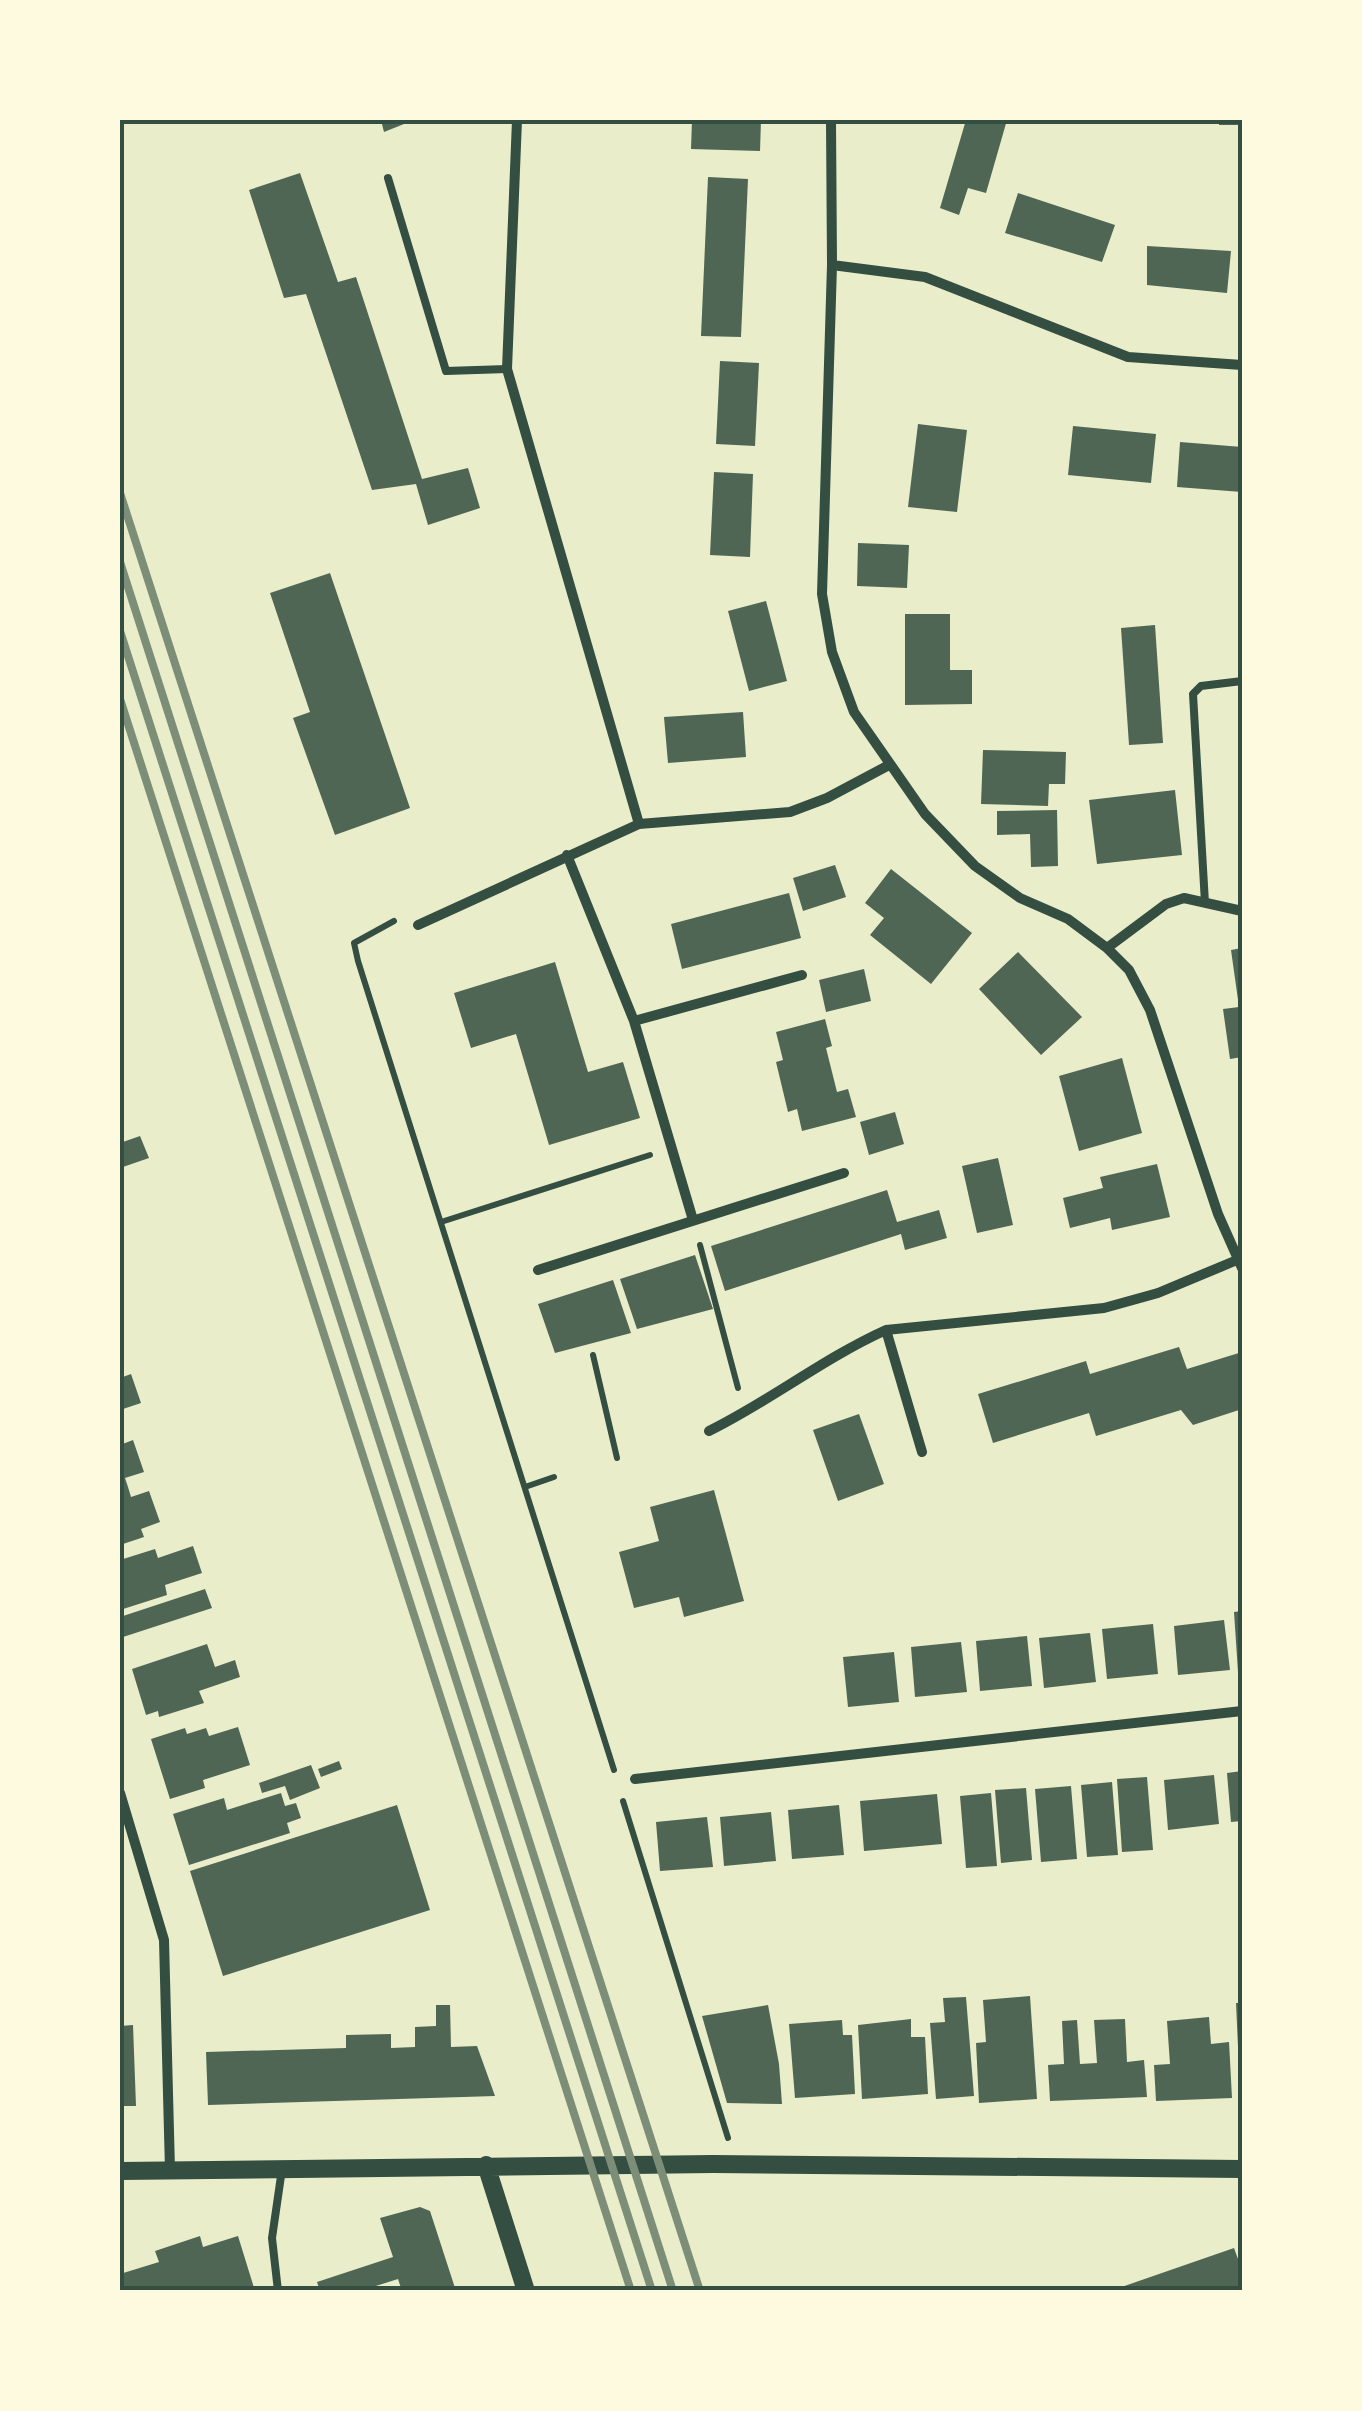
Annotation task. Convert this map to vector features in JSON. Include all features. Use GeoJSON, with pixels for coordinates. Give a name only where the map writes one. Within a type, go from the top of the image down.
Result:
{"type":"FeatureCollection","features":[{"type":"Feature","properties":{"kind":"street"},"geometry":{"type":"LineString","coordinates":[[517,120],[507,368],[640,824]]}},
{"type":"Feature","properties":{"kind":"street"},"geometry":{"type":"LineString","coordinates":[[709,1431],[886,1330],[1104,1308],[1239,1264],[1150,1010],[1128,970],[1107,948],[1068,919],[1020,898],[975,866],[925,814],[854,712],[832,652],[822,594],[832,265],[831,120]]}},
{"type":"Feature","properties":{"kind":"street"},"geometry":{"type":"LineString","coordinates":[[832,265],[926,278],[1128,357],[1242,365]]}},
{"type":"Feature","properties":{"kind":"street"},"geometry":{"type":"LineString","coordinates":[[418,925],[640,824],[790,812],[827,798],[889,765]]}},
{"type":"Feature","properties":{"kind":"street"},"geometry":{"type":"LineString","coordinates":[[567,854],[634,1021],[693,1220]]}},
{"type":"Feature","properties":{"kind":"street"},"geometry":{"type":"LineString","coordinates":[[1107,948],[1166,904],[1184,898],[1242,912]]}},
{"type":"Feature","properties":{"kind":"street"},"geometry":{"type":"LineString","coordinates":[[634,1021],[802,975]]}},
{"type":"Feature","properties":{"kind":"street"},"geometry":{"type":"LineString","coordinates":[[538,1270],[844,1173]]}},
{"type":"Feature","properties":{"kind":"street"},"geometry":{"type":"LineString","coordinates":[[886,1330],[922,1452]]}},
{"type":"Feature","properties":{"kind":"street"},"geometry":{"type":"LineString","coordinates":[[635,1779],[1242,1711]]}},
{"type":"Feature","properties":{"kind":"street"},"geometry":{"type":"LineString","coordinates":[[120,1794],[164,1940],[170,2170]]}},
{"type":"Feature","properties":{"kind":"street"},"geometry":{"type":"LineString","coordinates":[[120,2171],[486,2165],[1242,2169]]}},
{"type":"Feature","properties":{"kind":"street"},"geometry":{"type":"LineString","coordinates":[[486,2165],[526,2291]]}},
{"type":"Feature","properties":{"kind":"lane"},"geometry":{"type":"LineString","coordinates":[[388,178],[446,371],[507,368]]}},
{"type":"Feature","properties":{"kind":"lane"},"geometry":{"type":"LineString","coordinates":[[1205,903],[1193,694],[1200,686],[1242,681]]}},
{"type":"Feature","properties":{"kind":"lane"},"geometry":{"type":"LineString","coordinates":[[278,2291],[272,2238],[282,2169]]}},
{"type":"Feature","properties":{"kind":"path"},"geometry":{"type":"LineString","coordinates":[[418,925],[409,912],[354,943],[616,1778]]}},
{"type":"Feature","properties":{"kind":"path"},"geometry":{"type":"LineString","coordinates":[[442,1222],[674,1148]]}},
{"type":"Feature","properties":{"kind":"path"},"geometry":{"type":"LineString","coordinates":[[693,1220],[745,1413]]}},
{"type":"Feature","properties":{"kind":"path"},"geometry":{"type":"LineString","coordinates":[[593,1355],[618,1458]]}},
{"type":"Feature","properties":{"kind":"path"},"geometry":{"type":"LineString","coordinates":[[525,1487],[554,1477]]}},
{"type":"Feature","properties":{"kind":"path"},"geometry":{"type":"LineString","coordinates":[[621,1794],[728,2139]]}},
{"type":"Feature","properties":{"kind":"building"},"geometry":{"type":"Polygon","coordinates":[[[381,120],[414,120],[384,132],[381,120]]]}},
{"type":"Feature","properties":{"kind":"building"},"geometry":{"type":"Polygon","coordinates":[[[692,120],[761,120],[760,151],[691,149],[692,120]]]}},
{"type":"Feature","properties":{"kind":"building"},"geometry":{"type":"Polygon","coordinates":[[[966,120],[1007,120],[986,193],[968,188],[959,215],[940,208],[966,120]]]}},
{"type":"Feature","properties":{"kind":"building"},"geometry":{"type":"Polygon","coordinates":[[[1219,120],[1242,120],[1242,125],[1219,125],[1219,120]]]}},
{"type":"Feature","properties":{"kind":"building"},"geometry":{"type":"Polygon","coordinates":[[[300,173],[338,282],[356,277],[422,479],[468,468],[480,508],[428,525],[416,484],[372,490],[306,294],[284,298],[249,190],[300,173]]]}},
{"type":"Feature","properties":{"kind":"building"},"geometry":{"type":"Polygon","coordinates":[[[708,177],[748,179],[741,337],[701,336],[708,177]]]}},
{"type":"Feature","properties":{"kind":"building"},"geometry":{"type":"Polygon","coordinates":[[[1018,193],[1115,225],[1102,262],[1005,233],[1018,193]]]}},
{"type":"Feature","properties":{"kind":"building"},"geometry":{"type":"Polygon","coordinates":[[[1147,246],[1231,251],[1227,293],[1147,285],[1147,246]]]}},
{"type":"Feature","properties":{"kind":"building"},"geometry":{"type":"Polygon","coordinates":[[[720,361],[759,363],[755,446],[716,444],[720,361]]]}},
{"type":"Feature","properties":{"kind":"building"},"geometry":{"type":"Polygon","coordinates":[[[918,424],[967,430],[957,512],[908,507],[918,424]]]}},
{"type":"Feature","properties":{"kind":"building"},"geometry":{"type":"Polygon","coordinates":[[[1073,426],[1156,434],[1151,483],[1068,475],[1073,426]]]}},
{"type":"Feature","properties":{"kind":"building"},"geometry":{"type":"Polygon","coordinates":[[[1180,442],[1242,447],[1242,492],[1177,487],[1180,442]]]}},
{"type":"Feature","properties":{"kind":"building"},"geometry":{"type":"Polygon","coordinates":[[[714,472],[753,474],[750,557],[710,555],[714,472]]]}},
{"type":"Feature","properties":{"kind":"building"},"geometry":{"type":"Polygon","coordinates":[[[858,543],[909,545],[907,588],[857,586],[858,543]]]}},
{"type":"Feature","properties":{"kind":"building"},"geometry":{"type":"Polygon","coordinates":[[[330,573],[410,808],[335,835],[293,718],[310,712],[270,593],[330,573]]]}},
{"type":"Feature","properties":{"kind":"building"},"geometry":{"type":"Polygon","coordinates":[[[766,601],[787,681],[749,691],[728,611],[766,601]]]}},
{"type":"Feature","properties":{"kind":"building"},"geometry":{"type":"Polygon","coordinates":[[[905,614],[950,614],[950,670],[972,670],[972,704],[905,705],[905,614]]]}},
{"type":"Feature","properties":{"kind":"building"},"geometry":{"type":"Polygon","coordinates":[[[1155,625],[1163,743],[1129,745],[1121,628],[1155,625]]]}},
{"type":"Feature","properties":{"kind":"building"},"geometry":{"type":"Polygon","coordinates":[[[743,712],[746,757],[668,763],[664,717],[743,712]]]}},
{"type":"Feature","properties":{"kind":"building"},"geometry":{"type":"Polygon","coordinates":[[[983,750],[1066,752],[1065,784],[1049,784],[1048,806],[981,804],[983,750]]]}},
{"type":"Feature","properties":{"kind":"building"},"geometry":{"type":"Polygon","coordinates":[[[1175,790],[1182,855],[1097,864],[1089,800],[1175,790]]]}},
{"type":"Feature","properties":{"kind":"building"},"geometry":{"type":"Polygon","coordinates":[[[1057,810],[1058,866],[1031,867],[1030,834],[997,835],[997,811],[1057,810]]]}},
{"type":"Feature","properties":{"kind":"building"},"geometry":{"type":"Polygon","coordinates":[[[835,865],[846,897],[803,911],[793,878],[835,865]]]}},
{"type":"Feature","properties":{"kind":"building"},"geometry":{"type":"Polygon","coordinates":[[[891,869],[972,933],[931,984],[870,935],[884,918],[865,903],[891,869]]]}},
{"type":"Feature","properties":{"kind":"building"},"geometry":{"type":"Polygon","coordinates":[[[789,893],[801,938],[682,969],[671,924],[789,893]]]}},
{"type":"Feature","properties":{"kind":"building"},"geometry":{"type":"Polygon","coordinates":[[[1242,948],[1242,1057],[1230,1059],[1223,1009],[1239,1007],[1231,950],[1242,948]]]}},
{"type":"Feature","properties":{"kind":"building"},"geometry":{"type":"Polygon","coordinates":[[[1018,952],[1082,1017],[1041,1055],[979,989],[1018,952]]]}},
{"type":"Feature","properties":{"kind":"building"},"geometry":{"type":"Polygon","coordinates":[[[555,962],[588,1072],[623,1062],[640,1118],[549,1145],[516,1034],[471,1048],[454,993],[555,962]]]}},
{"type":"Feature","properties":{"kind":"building"},"geometry":{"type":"Polygon","coordinates":[[[864,969],[871,1001],[826,1012],[819,980],[864,969]]]}},
{"type":"Feature","properties":{"kind":"building"},"geometry":{"type":"Polygon","coordinates":[[[825,1019],[832,1046],[826,1048],[837,1092],[848,1089],[856,1117],[802,1131],[797,1109],[788,1112],[776,1062],[783,1060],[776,1032],[825,1019]]]}},
{"type":"Feature","properties":{"kind":"building"},"geometry":{"type":"Polygon","coordinates":[[[1122,1058],[1142,1133],[1079,1151],[1059,1076],[1122,1058]]]}},
{"type":"Feature","properties":{"kind":"building"},"geometry":{"type":"Polygon","coordinates":[[[895,1112],[904,1144],[869,1155],[860,1122],[895,1112]]]}},
{"type":"Feature","properties":{"kind":"building"},"geometry":{"type":"Polygon","coordinates":[[[140,1136],[149,1158],[120,1168],[120,1143],[140,1136]]]}},
{"type":"Feature","properties":{"kind":"building"},"geometry":{"type":"Polygon","coordinates":[[[998,1158],[1013,1225],[977,1233],[962,1166],[998,1158]]]}},
{"type":"Feature","properties":{"kind":"building"},"geometry":{"type":"Polygon","coordinates":[[[1157,1164],[1170,1217],[1112,1230],[1110,1218],[1070,1228],[1063,1198],[1103,1188],[1100,1177],[1157,1164]]]}},
{"type":"Feature","properties":{"kind":"building"},"geometry":{"type":"Polygon","coordinates":[[[887,1190],[897,1222],[939,1210],[947,1238],[905,1250],[901,1234],[725,1291],[711,1246],[887,1190]]]}},
{"type":"Feature","properties":{"kind":"building"},"geometry":{"type":"Polygon","coordinates":[[[695,1255],[713,1309],[637,1329],[620,1279],[695,1255]]]}},
{"type":"Feature","properties":{"kind":"building"},"geometry":{"type":"Polygon","coordinates":[[[613,1280],[631,1333],[555,1353],[538,1304],[613,1280]]]}},
{"type":"Feature","properties":{"kind":"building"},"geometry":{"type":"Polygon","coordinates":[[[1179,1347],[1187,1369],[1242,1352],[1242,1409],[1193,1425],[1181,1410],[1096,1436],[1089,1413],[993,1443],[978,1394],[1086,1361],[1090,1374],[1179,1347]]]}},
{"type":"Feature","properties":{"kind":"building"},"geometry":{"type":"Polygon","coordinates":[[[131,1374],[141,1403],[120,1410],[120,1378],[131,1374]]]}},
{"type":"Feature","properties":{"kind":"building"},"geometry":{"type":"Polygon","coordinates":[[[859,1414],[884,1484],[838,1501],[813,1430],[859,1414]]]}},
{"type":"Feature","properties":{"kind":"building"},"geometry":{"type":"Polygon","coordinates":[[[133,1440],[144,1472],[125,1478],[131,1497],[149,1491],[160,1522],[141,1529],[144,1537],[120,1545],[120,1445],[133,1440]]]}},
{"type":"Feature","properties":{"kind":"building"},"geometry":{"type":"Polygon","coordinates":[[[714,1490],[744,1601],[684,1617],[679,1597],[634,1608],[619,1552],[659,1541],[650,1507],[714,1490]]]}},
{"type":"Feature","properties":{"kind":"building"},"geometry":{"type":"Polygon","coordinates":[[[193,1546],[202,1573],[165,1585],[167,1595],[120,1610],[120,1560],[155,1549],[158,1558],[193,1546]]]}},
{"type":"Feature","properties":{"kind":"building"},"geometry":{"type":"Polygon","coordinates":[[[205,1589],[212,1608],[120,1638],[120,1617],[205,1589]]]}},
{"type":"Feature","properties":{"kind":"building"},"geometry":{"type":"Polygon","coordinates":[[[1242,1611],[1242,1671],[1238,1672],[1234,1612],[1242,1611]]]}},
{"type":"Feature","properties":{"kind":"building"},"geometry":{"type":"Polygon","coordinates":[[[1224,1620],[1230,1670],[1178,1675],[1174,1626],[1224,1620]]]}},
{"type":"Feature","properties":{"kind":"building"},"geometry":{"type":"Polygon","coordinates":[[[1153,1624],[1158,1674],[1107,1679],[1102,1629],[1153,1624]]]}},
{"type":"Feature","properties":{"kind":"building"},"geometry":{"type":"Polygon","coordinates":[[[1090,1633],[1096,1682],[1044,1688],[1039,1638],[1090,1633]]]}},
{"type":"Feature","properties":{"kind":"building"},"geometry":{"type":"Polygon","coordinates":[[[1027,1636],[1032,1686],[980,1691],[976,1641],[1027,1636]]]}},
{"type":"Feature","properties":{"kind":"building"},"geometry":{"type":"Polygon","coordinates":[[[961,1642],[967,1692],[915,1697],[911,1647],[961,1642]]]}},
{"type":"Feature","properties":{"kind":"building"},"geometry":{"type":"Polygon","coordinates":[[[207,1644],[215,1667],[235,1660],[240,1677],[199,1691],[204,1703],[159,1717],[158,1711],[146,1715],[132,1669],[207,1644]]]}},
{"type":"Feature","properties":{"kind":"building"},"geometry":{"type":"Polygon","coordinates":[[[894,1652],[899,1702],[848,1707],[843,1657],[894,1652]]]}},
{"type":"Feature","properties":{"kind":"building"},"geometry":{"type":"Polygon","coordinates":[[[238,1727],[250,1765],[203,1780],[205,1788],[170,1799],[151,1739],[185,1728],[187,1734],[206,1728],[209,1736],[238,1727]]]}},
{"type":"Feature","properties":{"kind":"building"},"geometry":{"type":"Polygon","coordinates":[[[339,1761],[342,1769],[321,1777],[318,1769],[339,1761]]]}},
{"type":"Feature","properties":{"kind":"building"},"geometry":{"type":"Polygon","coordinates":[[[311,1765],[320,1788],[290,1800],[285,1786],[262,1793],[259,1783],[311,1765]]]}},
{"type":"Feature","properties":{"kind":"building"},"geometry":{"type":"Polygon","coordinates":[[[1242,1771],[1242,1821],[1231,1822],[1227,1773],[1242,1771]]]}},
{"type":"Feature","properties":{"kind":"building"},"geometry":{"type":"Polygon","coordinates":[[[1214,1775],[1219,1824],[1168,1830],[1164,1780],[1214,1775]]]}},
{"type":"Feature","properties":{"kind":"building"},"geometry":{"type":"Polygon","coordinates":[[[1147,1777],[1153,1850],[1122,1852],[1117,1779],[1147,1777]]]}},
{"type":"Feature","properties":{"kind":"building"},"geometry":{"type":"Polygon","coordinates":[[[1112,1782],[1118,1855],[1087,1857],[1081,1785],[1112,1782]]]}},
{"type":"Feature","properties":{"kind":"building"},"geometry":{"type":"Polygon","coordinates":[[[1071,1786],[1077,1859],[1041,1862],[1035,1789],[1071,1786]]]}},
{"type":"Feature","properties":{"kind":"building"},"geometry":{"type":"Polygon","coordinates":[[[1026,1788],[1032,1860],[1001,1863],[995,1790],[1026,1788]]]}},
{"type":"Feature","properties":{"kind":"building"},"geometry":{"type":"Polygon","coordinates":[[[281,1793],[285,1806],[296,1803],[301,1818],[287,1823],[290,1833],[189,1865],[173,1814],[224,1798],[227,1810],[281,1793]]]}},
{"type":"Feature","properties":{"kind":"building"},"geometry":{"type":"Polygon","coordinates":[[[991,1793],[997,1866],[966,1868],[960,1796],[991,1793]]]}},
{"type":"Feature","properties":{"kind":"building"},"geometry":{"type":"Polygon","coordinates":[[[937,1794],[942,1844],[864,1851],[860,1801],[937,1794]]]}},
{"type":"Feature","properties":{"kind":"building"},"geometry":{"type":"Polygon","coordinates":[[[397,1805],[430,1910],[223,1976],[190,1871],[397,1805]]]}},
{"type":"Feature","properties":{"kind":"building"},"geometry":{"type":"Polygon","coordinates":[[[839,1805],[844,1855],[792,1859],[788,1810],[839,1805]]]}},
{"type":"Feature","properties":{"kind":"building"},"geometry":{"type":"Polygon","coordinates":[[[771,1812],[776,1861],[724,1866],[720,1817],[771,1812]]]}},
{"type":"Feature","properties":{"kind":"building"},"geometry":{"type":"Polygon","coordinates":[[[707,1817],[713,1867],[660,1871],[656,1822],[707,1817]]]}},
{"type":"Feature","properties":{"kind":"building"},"geometry":{"type":"Polygon","coordinates":[[[1030,1996],[1037,2099],[979,2103],[976,2043],[986,2042],[983,2000],[1030,1996]]]}},
{"type":"Feature","properties":{"kind":"building"},"geometry":{"type":"Polygon","coordinates":[[[966,1997],[974,2096],[936,2099],[930,2023],[945,2022],[943,1998],[966,1997]]]}},
{"type":"Feature","properties":{"kind":"building"},"geometry":{"type":"Polygon","coordinates":[[[1236,2003],[1242,2003],[1242,2069],[1239,2069],[1236,2003]]]}},
{"type":"Feature","properties":{"kind":"building"},"geometry":{"type":"Polygon","coordinates":[[[436,2005],[450,2005],[451,2047],[477,2046],[495,2096],[208,2105],[206,2052],[346,2048],[346,2035],[391,2034],[391,2048],[415,2047],[415,2027],[436,2026],[436,2005]]]}},
{"type":"Feature","properties":{"kind":"building"},"geometry":{"type":"Polygon","coordinates":[[[768,2005],[782,2104],[727,2103],[702,2016],[768,2005]]]}},
{"type":"Feature","properties":{"kind":"building"},"geometry":{"type":"Polygon","coordinates":[[[1209,2017],[1211,2044],[1229,2042],[1232,2098],[1156,2101],[1154,2065],[1170,2064],[1167,2021],[1209,2017]]]}},
{"type":"Feature","properties":{"kind":"building"},"geometry":{"type":"Polygon","coordinates":[[[911,2019],[911,2037],[925,2037],[928,2094],[862,2099],[858,2025],[911,2019]]]}},
{"type":"Feature","properties":{"kind":"building"},"geometry":{"type":"Polygon","coordinates":[[[1125,2019],[1127,2062],[1144,2060],[1147,2097],[1050,2101],[1048,2065],[1064,2064],[1062,2021],[1077,2020],[1080,2064],[1097,2063],[1094,2020],[1125,2019]]]}},
{"type":"Feature","properties":{"kind":"building"},"geometry":{"type":"Polygon","coordinates":[[[842,2020],[843,2035],[852,2035],[855,2094],[795,2098],[789,2024],[842,2020]]]}},
{"type":"Feature","properties":{"kind":"building"},"geometry":{"type":"Polygon","coordinates":[[[133,2025],[136,2106],[120,2106],[120,2026],[133,2025]]]}},
{"type":"Feature","properties":{"kind":"building"},"geometry":{"type":"Polygon","coordinates":[[[420,2207],[430,2211],[456,2291],[402,2291],[398,2279],[360,2291],[320,2291],[317,2282],[393,2257],[380,2218],[420,2207]]]}},
{"type":"Feature","properties":{"kind":"building"},"geometry":{"type":"Polygon","coordinates":[[[200,2236],[203,2247],[238,2236],[255,2291],[124,2291],[120,2274],[159,2262],[155,2251],[200,2236]]]}},
{"type":"Feature","properties":{"kind":"building"},"geometry":{"type":"Polygon","coordinates":[[[1234,2248],[1242,2270],[1242,2291],[1110,2291],[1234,2248]]]}},
{"type":"Feature","properties":{"kind":"railway"},"geometry":{"type":"LineString","coordinates":[[120,493],[700,2291]]}},
{"type":"Feature","properties":{"kind":"railway"},"geometry":{"type":"LineString","coordinates":[[120,562],[673,2291]]}},
{"type":"Feature","properties":{"kind":"railway"},"geometry":{"type":"LineString","coordinates":[[120,631],[652,2291]]}},
{"type":"Feature","properties":{"kind":"railway"},"geometry":{"type":"LineString","coordinates":[[120,699],[631,2291]]}}]}
